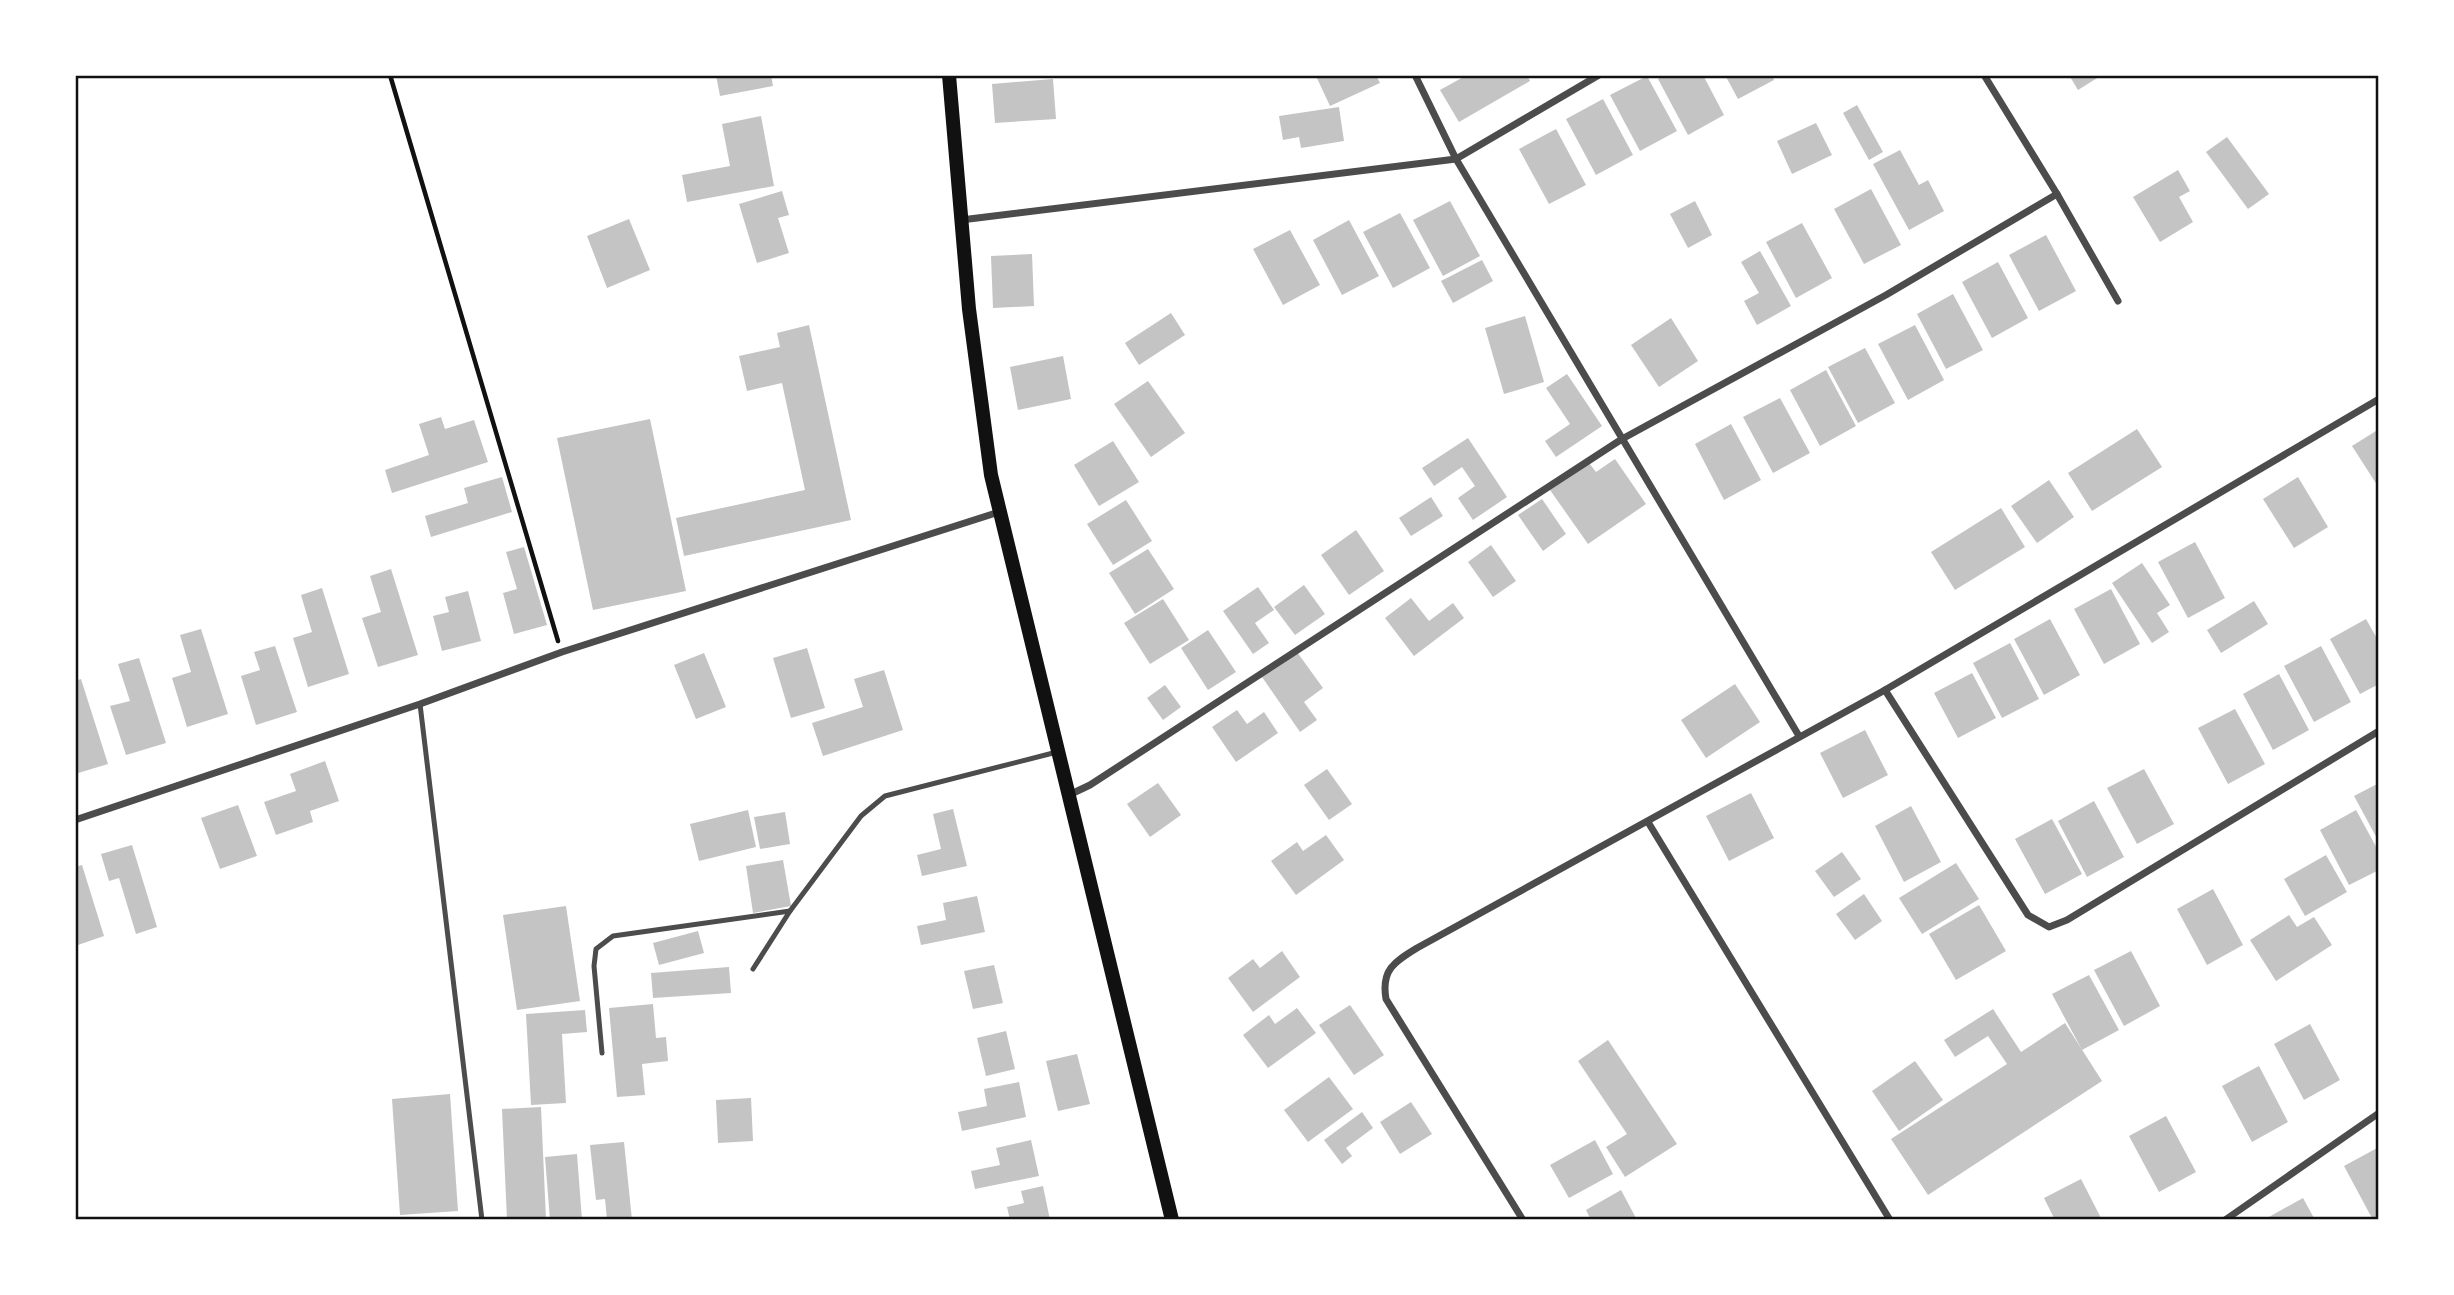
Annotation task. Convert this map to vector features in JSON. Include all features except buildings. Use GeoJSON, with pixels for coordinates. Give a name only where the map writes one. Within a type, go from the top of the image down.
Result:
{"type":"FeatureCollection","features":[{"type":"Feature","properties":{"kind":"main road"},"geometry":{"type":"LineString","coordinates":[[949,75],[978,386],[999,512],[1172,1220]]}},
{"type":"Feature","properties":{"kind":"street"},"geometry":{"type":"LineString","coordinates":[[1415,75],[1457,159],[1799,736]]}},
{"type":"Feature","properties":{"kind":"street"},"geometry":{"type":"LineString","coordinates":[[961,220],[1457,159],[1599,75]]}},
{"type":"Feature","properties":{"kind":"street"},"geometry":{"type":"LineString","coordinates":[[1984,75],[2057,194],[2118,301]]}},
{"type":"Feature","properties":{"kind":"street"},"geometry":{"type":"LineString","coordinates":[[1068,795],[1090,785],[1622,439],[1886,295],[2057,194]]}},
{"type":"Feature","properties":{"kind":"street"},"geometry":{"type":"LineString","coordinates":[[1523,1220],[1386,999],[1383,982],[1388,971],[1417,948],[1885,690],[2379,399]]}},
{"type":"Feature","properties":{"kind":"street"},"geometry":{"type":"LineString","coordinates":[[75,820],[420,704],[562,652],[999,512]]}},
{"type":"Feature","properties":{"kind":"street"},"geometry":{"type":"LineString","coordinates":[[1885,690],[2028,915],[2049,927],[2067,920],[2379,731]]}},
{"type":"Feature","properties":{"kind":"street"},"geometry":{"type":"LineString","coordinates":[[1648,822],[1890,1220]]}},
{"type":"Feature","properties":{"kind":"street"},"geometry":{"type":"LineString","coordinates":[[2225,1220],[2379,1113]]}},
{"type":"Feature","properties":{"kind":"lane"},"geometry":{"type":"LineString","coordinates":[[420,704],[482,1220]]}},
{"type":"Feature","properties":{"kind":"lane"},"geometry":{"type":"LineString","coordinates":[[753,969],[790,911],[861,816],[885,796],[1057,752]]}},
{"type":"Feature","properties":{"kind":"lane"},"geometry":{"type":"LineString","coordinates":[[602,1053],[595,958],[596,949],[613,936],[790,911]]}},
{"type":"Feature","properties":{"kind":"path"},"geometry":{"type":"LineString","coordinates":[[390,75],[562,652]]}}]}
